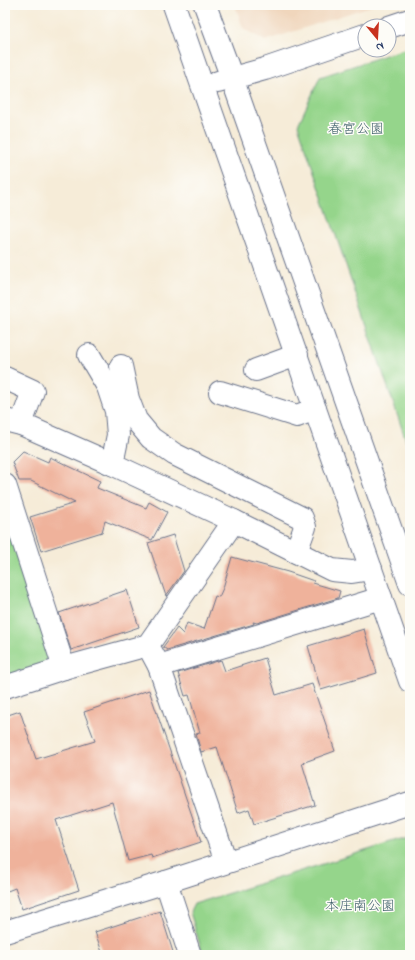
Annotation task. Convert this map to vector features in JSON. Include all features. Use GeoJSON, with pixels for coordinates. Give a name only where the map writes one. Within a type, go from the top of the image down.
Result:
{"type":"FeatureCollection","features":[{"type":"Feature","properties":{"kind":"street"},"geometry":{"type":"LineString","coordinates":[[174,5],[410,681]]}},
{"type":"Feature","properties":{"kind":"street"},"geometry":{"type":"LineString","coordinates":[[205,5],[410,584]]}},
{"type":"Feature","properties":{"kind":"street"},"geometry":{"type":"LineString","coordinates":[[397,24],[410,20]]}},
{"type":"Feature","properties":{"kind":"street"},"geometry":{"type":"LineString","coordinates":[[203,86],[357,38]]}},
{"type":"Feature","properties":{"kind":"street"},"geometry":{"type":"LineString","coordinates":[[89,355],[108,387],[116,411],[118,435],[112,464]]}},
{"type":"Feature","properties":{"kind":"street"},"geometry":{"type":"LineString","coordinates":[[256,370],[296,355]]}},
{"type":"Feature","properties":{"kind":"street"},"geometry":{"type":"LineString","coordinates":[[121,366],[128,399],[136,420],[151,438],[174,454],[302,518],[306,527],[296,552]]}},
{"type":"Feature","properties":{"kind":"street"},"geometry":{"type":"LineString","coordinates":[[5,378],[33,391],[13,422],[112,464],[234,521],[332,570],[352,572],[371,569]]}},
{"type":"Feature","properties":{"kind":"street"},"geometry":{"type":"LineString","coordinates":[[220,392],[297,416],[316,409]]}},
{"type":"Feature","properties":{"kind":"street"},"geometry":{"type":"LineString","coordinates":[[5,485],[64,668]]}},
{"type":"Feature","properties":{"kind":"street"},"geometry":{"type":"LineString","coordinates":[[5,687],[64,668],[148,645],[234,521]]}},
{"type":"Feature","properties":{"kind":"street"},"geometry":{"type":"LineString","coordinates":[[159,666],[381,598]]}},
{"type":"Feature","properties":{"kind":"street"},"geometry":{"type":"LineString","coordinates":[[148,645],[159,666],[226,862]]}},
{"type":"Feature","properties":{"kind":"street"},"geometry":{"type":"LineString","coordinates":[[5,932],[166,882],[410,803]]}},
{"type":"Feature","properties":{"kind":"street"},"geometry":{"type":"LineString","coordinates":[[166,882],[190,955]]}},
{"type":"Feature","properties":{"kind":"shaded area"},"geometry":{"type":"Polygon","coordinates":[[[235,5],[374,5],[265,41],[243,28],[235,5]]]}},
{"type":"Feature","properties":{"kind":"green space","name":"春宮公園"},"geometry":{"type":"Polygon","coordinates":[[[410,47],[410,452],[298,125],[320,77],[377,58],[397,58],[397,51],[410,47]]]}},
{"type":"Feature","properties":{"kind":"green space"},"geometry":{"type":"Polygon","coordinates":[[[5,514],[50,653],[44,666],[5,678],[5,514]]]}},
{"type":"Feature","properties":{"kind":"green space","name":"本庄南公園"},"geometry":{"type":"Polygon","coordinates":[[[410,837],[410,955],[203,955],[190,912],[194,904],[410,837]]]}},
{"type":"Feature","properties":{"kind":"building"},"geometry":{"type":"Polygon","coordinates":[[[23,451],[48,462],[50,457],[100,481],[97,488],[146,508],[149,502],[167,512],[152,540],[105,521],[102,532],[41,551],[30,517],[75,503],[31,481],[19,481],[12,462],[23,451]]]}},
{"type":"Feature","properties":{"kind":"building"},"geometry":{"type":"Polygon","coordinates":[[[173,535],[184,571],[166,596],[148,543],[173,535]]]}},
{"type":"Feature","properties":{"kind":"building"},"geometry":{"type":"Polygon","coordinates":[[[232,557],[288,572],[314,581],[313,583],[340,591],[338,598],[257,623],[253,622],[254,624],[167,650],[163,647],[177,628],[183,634],[187,623],[204,629],[215,596],[219,597],[223,588],[232,557]]]}},
{"type":"Feature","properties":{"kind":"building"},"geometry":{"type":"Polygon","coordinates":[[[127,590],[139,627],[71,650],[59,613],[127,590]]]}},
{"type":"Feature","properties":{"kind":"building"},"geometry":{"type":"Polygon","coordinates":[[[364,629],[377,673],[321,690],[308,646],[364,629]]]}},
{"type":"Feature","properties":{"kind":"building"},"geometry":{"type":"Polygon","coordinates":[[[265,658],[276,695],[312,684],[335,751],[302,763],[315,805],[254,824],[249,809],[238,813],[217,747],[201,752],[196,734],[200,733],[189,695],[185,696],[178,673],[221,660],[225,671],[265,658]]]}},
{"type":"Feature","properties":{"kind":"building"},"geometry":{"type":"Polygon","coordinates":[[[149,690],[201,842],[152,858],[151,855],[128,861],[112,802],[56,820],[79,890],[22,909],[15,888],[5,892],[5,716],[20,711],[36,759],[95,741],[84,712],[149,690]]]}},
{"type":"Feature","properties":{"kind":"building"},"geometry":{"type":"Polygon","coordinates":[[[160,911],[174,955],[103,955],[95,932],[160,911]]]}}]}
